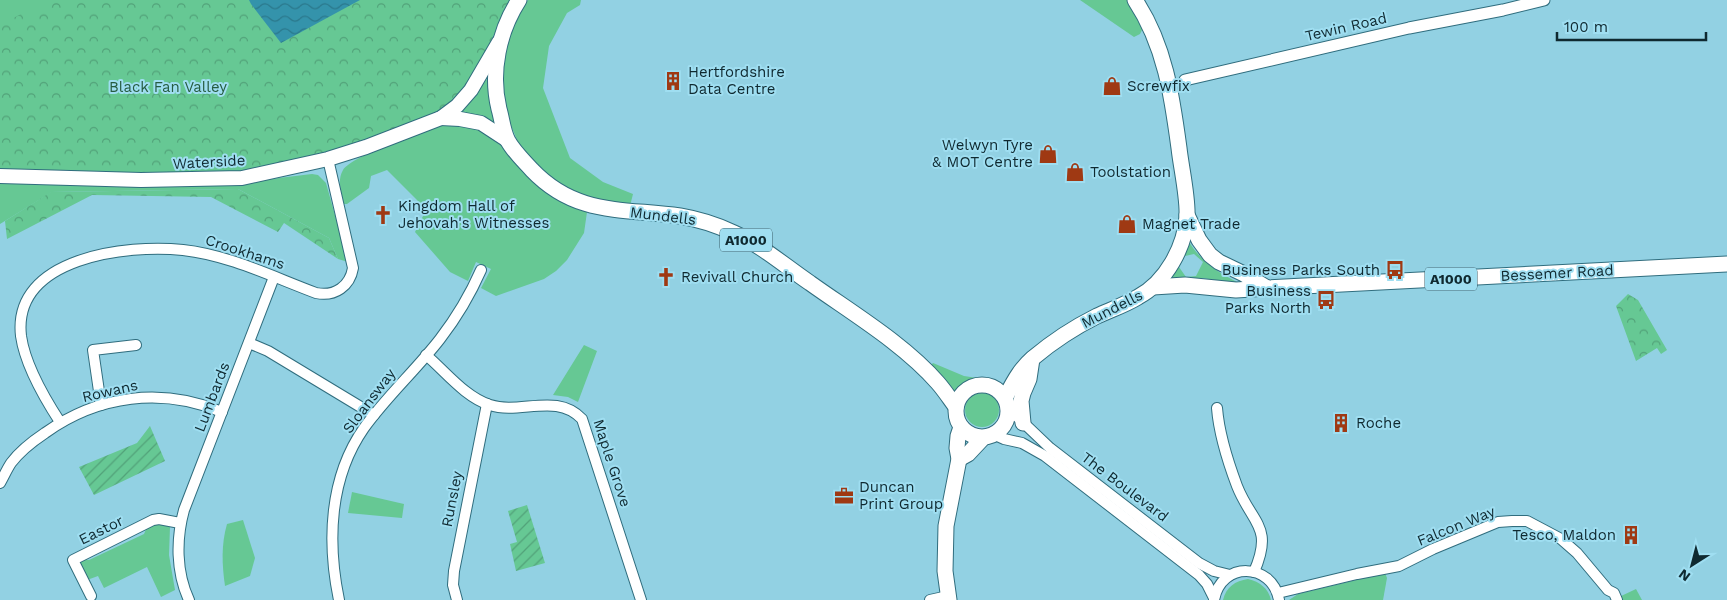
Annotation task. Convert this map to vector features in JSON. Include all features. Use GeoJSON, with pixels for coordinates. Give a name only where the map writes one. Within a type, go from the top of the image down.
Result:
{"type":"FeatureCollection","features":[{"type":"Feature","properties":{"kind":"main road","name":"Mundells"},"geometry":{"type":"LineString","coordinates":[[519,0],[501,39],[495,84],[507,140],[547,185],[569,198],[597,207],[628,212],[682,216],[736,234],[765,252],[902,350],[938,384],[956,407]]}},
{"type":"Feature","properties":{"kind":"main road","name":"Mundells"},"geometry":{"type":"LineString","coordinates":[[1007,403],[1020,371],[1032,359],[1072,330],[1139,297],[1153,287],[1170,266],[1180,248],[1187,215],[1173,99],[1167,71],[1154,34],[1135,0]]}},
{"type":"Feature","properties":{"kind":"main road","name":"Waterside"},"geometry":{"type":"LineString","coordinates":[[0,176],[141,180],[242,178],[328,159],[366,147],[441,118],[457,106],[471,90],[501,39]]}},
{"type":"Feature","properties":{"kind":"main road","name":"Waterside"},"geometry":{"type":"LineString","coordinates":[[441,118],[481,123],[507,140]]}},
{"type":"Feature","properties":{"kind":"main road","name":"A1000"},"geometry":{"type":"LineString","coordinates":[[1187,215],[1199,240],[1210,255],[1219,262],[1267,288]]}},
{"type":"Feature","properties":{"kind":"main road","name":"Bessemer Road"},"geometry":{"type":"LineString","coordinates":[[1153,287],[1185,285],[1236,290],[1727,264]]}},
{"type":"Feature","properties":{"kind":"main road"},"geometry":{"type":"LineString","coordinates":[[1023,423],[1021,401],[1029,379],[1032,359]]}},
{"type":"Feature","properties":{"kind":"main road"},"geometry":{"type":"LineString","coordinates":[[956,407],[959,397],[976,385],[991,386],[1007,403]]}},
{"type":"Feature","properties":{"kind":"main road","name":"A1000"},"geometry":{"type":"LineString","coordinates":[[959,459],[968,454],[989,436],[1001,430],[1006,424],[1007,403]]}},
{"type":"Feature","properties":{"kind":"main road","name":"A1000"},"geometry":{"type":"LineString","coordinates":[[948,598],[946,526],[959,459],[957,448],[961,427],[957,421],[956,407]]}},
{"type":"Feature","properties":{"kind":"main road"},"geometry":{"type":"LineString","coordinates":[[961,427],[973,436],[989,436]]}},
{"type":"Feature","properties":{"kind":"street","name":"Tewin Road"},"geometry":{"type":"LineString","coordinates":[[1185,80],[1409,28],[1544,0]]}},
{"type":"Feature","properties":{"kind":"street"},"geometry":{"type":"LineString","coordinates":[[1167,71],[1181,76],[1185,80],[1173,99]]}},
{"type":"Feature","properties":{"kind":"street","name":"Crookhams"},"geometry":{"type":"LineString","coordinates":[[60,422],[28,360],[21,336],[22,313],[26,302],[48,276],[60,268],[83,258],[134,249],[154,248],[203,253],[316,293],[328,294],[346,285],[354,268],[328,159]]}},
{"type":"Feature","properties":{"kind":"street","name":"Sloansway"},"geometry":{"type":"LineString","coordinates":[[339,600],[331,549],[333,515],[338,488],[356,442],[374,415],[426,355],[460,311],[481,270]]}},
{"type":"Feature","properties":{"kind":"street","name":"Lumbards"},"geometry":{"type":"LineString","coordinates":[[190,600],[180,571],[178,554],[180,524],[274,277]]}},
{"type":"Feature","properties":{"kind":"street"},"geometry":{"type":"LineString","coordinates":[[249,343],[268,351],[374,415]]}},
{"type":"Feature","properties":{"kind":"street"},"geometry":{"type":"LineString","coordinates":[[101,405],[93,350],[136,345]]}},
{"type":"Feature","properties":{"kind":"street","name":"Maple Grove"},"geometry":{"type":"LineString","coordinates":[[426,355],[468,393],[487,404],[506,408],[546,405],[565,407],[572,410],[582,419],[641,600]]}},
{"type":"Feature","properties":{"kind":"street","name":"Rowans"},"geometry":{"type":"LineString","coordinates":[[0,483],[22,451],[60,422],[101,405],[132,399],[158,397],[196,402],[222,412]]}},
{"type":"Feature","properties":{"kind":"street","name":"The Boulevard"},"geometry":{"type":"LineString","coordinates":[[1007,403],[1023,423],[1050,448],[1199,563],[1214,572],[1230,575]]}},
{"type":"Feature","properties":{"kind":"street","name":"Runsley"},"geometry":{"type":"LineString","coordinates":[[457,600],[453,584],[454,571],[487,404]]}},
{"type":"Feature","properties":{"kind":"street"},"geometry":{"type":"LineString","coordinates":[[1217,408],[1218,424],[1237,486],[1243,500],[1259,524],[1262,540],[1261,555],[1254,572]]}},
{"type":"Feature","properties":{"kind":"street","name":"The Boulevard"},"geometry":{"type":"LineString","coordinates":[[989,436],[1022,443],[1045,456],[1199,574],[1207,584],[1214,599]]}},
{"type":"Feature","properties":{"kind":"street","name":"Eastor"},"geometry":{"type":"LineString","coordinates":[[91,596],[73,560],[153,520],[159,519],[180,524]]}},
{"type":"Feature","properties":{"kind":"street","name":"Falcon Way"},"geometry":{"type":"LineString","coordinates":[[1279,597],[1357,574],[1398,566],[1498,522],[1512,521],[1527,522],[1561,538],[1577,553],[1608,590],[1614,593],[1617,600]]}},
{"type":"Feature","properties":{"kind":"street"},"geometry":{"type":"LineString","coordinates":[[1214,599],[1217,589],[1223,581],[1230,575],[1239,572],[1254,572],[1267,578],[1274,584],[1279,597]]}},
{"type":"Feature","properties":{"kind":"street"},"geometry":{"type":"LineString","coordinates":[[930,600],[948,598]]}},
{"type":"Feature","properties":{"kind":"green space"},"geometry":{"type":"Polygon","coordinates":[[[0,0],[69,0],[0,34],[0,0]]]}},
{"type":"Feature","properties":{"kind":"green space","name":"Black Fan Valley"},"geometry":{"type":"Polygon","coordinates":[[[52,0],[511,0],[468,88],[438,113],[347,147],[272,166],[229,173],[175,174],[0,169],[0,25],[52,0]]]}},
{"type":"Feature","properties":{"kind":"green space"},"geometry":{"type":"Polygon","coordinates":[[[528,0],[581,0],[580,5],[567,13],[549,46],[543,88],[570,158],[603,182],[633,194],[630,206],[585,198],[551,180],[520,147],[503,102],[501,59],[518,15],[528,0]]]}},
{"type":"Feature","properties":{"kind":"green space"},"geometry":{"type":"Polygon","coordinates":[[[1080,0],[1127,0],[1143,28],[1140,34],[1134,37],[1080,0]]]}},
{"type":"Feature","properties":{"kind":"green space"},"geometry":{"type":"Polygon","coordinates":[[[486,79],[489,82],[490,102],[495,121],[492,124],[462,112],[486,79]]]}},
{"type":"Feature","properties":{"kind":"green space"},"geometry":{"type":"Polygon","coordinates":[[[453,122],[478,126],[497,140],[509,156],[567,204],[587,212],[584,233],[567,260],[544,279],[496,296],[481,288],[491,269],[476,262],[468,281],[450,272],[415,232],[424,214],[424,207],[387,170],[371,176],[369,188],[347,204],[344,204],[340,178],[343,170],[350,164],[377,149],[453,122]]]}},
{"type":"Feature","properties":{"kind":"green space"},"geometry":{"type":"Polygon","coordinates":[[[312,174],[318,175],[326,183],[348,262],[338,259],[329,238],[238,189],[52,192],[0,224],[0,180],[223,184],[312,174]]]}},
{"type":"Feature","properties":{"kind":"green space"},"geometry":{"type":"Polygon","coordinates":[[[238,189],[329,238],[338,259],[284,223],[278,232],[211,197],[92,195],[7,239],[5,221],[51,192],[238,189]]]}},
{"type":"Feature","properties":{"kind":"green space"},"geometry":{"type":"Polygon","coordinates":[[[1189,242],[1210,265],[1237,283],[1202,278],[1169,279],[1189,242]],[[1194,254],[1185,256],[1179,267],[1186,277],[1196,276],[1203,262],[1194,254]]]}},
{"type":"Feature","properties":{"kind":"green space"},"geometry":{"type":"Polygon","coordinates":[[[1628,294],[1638,300],[1667,350],[1661,354],[1657,348],[1636,361],[1616,306],[1628,294]]]}},
{"type":"Feature","properties":{"kind":"green space"},"geometry":{"type":"Polygon","coordinates":[[[584,345],[597,351],[578,402],[568,397],[553,395],[584,345]]]}},
{"type":"Feature","properties":{"kind":"green space"},"geometry":{"type":"Polygon","coordinates":[[[933,363],[964,376],[977,378],[968,381],[954,391],[931,365],[933,363]]]}},
{"type":"Feature","properties":{"kind":"green space"},"geometry":{"type":"Polygon","coordinates":[[[982,393],[994,398],[999,410],[994,422],[982,427],[970,422],[965,410],[970,398],[982,393]]]}},
{"type":"Feature","properties":{"kind":"green space"},"geometry":{"type":"Polygon","coordinates":[[[150,426],[165,461],[94,495],[79,467],[137,443],[150,426]]]}},
{"type":"Feature","properties":{"kind":"green space"},"geometry":{"type":"Polygon","coordinates":[[[352,492],[404,504],[402,518],[348,513],[352,492]]]}},
{"type":"Feature","properties":{"kind":"green space"},"geometry":{"type":"Polygon","coordinates":[[[527,505],[545,563],[516,571],[510,544],[517,542],[508,511],[527,505]]]}},
{"type":"Feature","properties":{"kind":"green space"},"geometry":{"type":"Polygon","coordinates":[[[243,520],[255,558],[250,576],[225,586],[223,555],[227,524],[243,520]]]}},
{"type":"Feature","properties":{"kind":"green space"},"geometry":{"type":"Polygon","coordinates":[[[155,523],[165,523],[170,527],[169,555],[175,590],[161,597],[147,567],[104,588],[98,576],[87,580],[80,563],[84,559],[89,560],[144,534],[147,527],[155,523]]]}},
{"type":"Feature","properties":{"kind":"green space"},"geometry":{"type":"Polygon","coordinates":[[[1385,573],[1387,578],[1383,600],[1289,600],[1298,594],[1385,573]]]}},
{"type":"Feature","properties":{"kind":"green space"},"geometry":{"type":"Polygon","coordinates":[[[1248,579],[1263,586],[1271,600],[1223,600],[1226,592],[1232,585],[1248,579]]]}},
{"type":"Feature","properties":{"kind":"green space"},"geometry":{"type":"Polygon","coordinates":[[[1636,589],[1642,600],[1621,600],[1619,597],[1636,589]]]}},
{"type":"Feature","properties":{"kind":"water"},"geometry":{"type":"Polygon","coordinates":[[[249,0],[360,0],[281,43],[249,0]]]}},
{"type":"Feature","properties":{"kind":"place","name":"Hertfordshire Data Centre"},"geometry":{"type":"Point","coordinates":[673,81]}},
{"type":"Feature","properties":{"kind":"place","name":"Screwfix"},"geometry":{"type":"Point","coordinates":[1112,86]}},
{"type":"Feature","properties":{"kind":"place","name":"Welwyn Tyre & MOT Centre"},"geometry":{"type":"Point","coordinates":[1048,154]}},
{"type":"Feature","properties":{"kind":"place","name":"Toolstation"},"geometry":{"type":"Point","coordinates":[1075,172]}},
{"type":"Feature","properties":{"kind":"place","name":"Kingdom Hall of Jehovah's Witnesses"},"geometry":{"type":"Point","coordinates":[383,215]}},
{"type":"Feature","properties":{"kind":"place","name":"Magnet Trade"},"geometry":{"type":"Point","coordinates":[1127,224]}},
{"type":"Feature","properties":{"kind":"place","name":"Business Parks South"},"geometry":{"type":"Point","coordinates":[1395,270]}},
{"type":"Feature","properties":{"kind":"place","name":"Revivall Church"},"geometry":{"type":"Point","coordinates":[666,277]}},
{"type":"Feature","properties":{"kind":"place","name":"Business Parks North"},"geometry":{"type":"Point","coordinates":[1326,300]}},
{"type":"Feature","properties":{"kind":"place","name":"Roche"},"geometry":{"type":"Point","coordinates":[1341,423]}},
{"type":"Feature","properties":{"kind":"place","name":"Duncan Print Group"},"geometry":{"type":"Point","coordinates":[844,496]}},
{"type":"Feature","properties":{"kind":"place","name":"Tesco, Maldon"},"geometry":{"type":"Point","coordinates":[1631,535]}}]}
